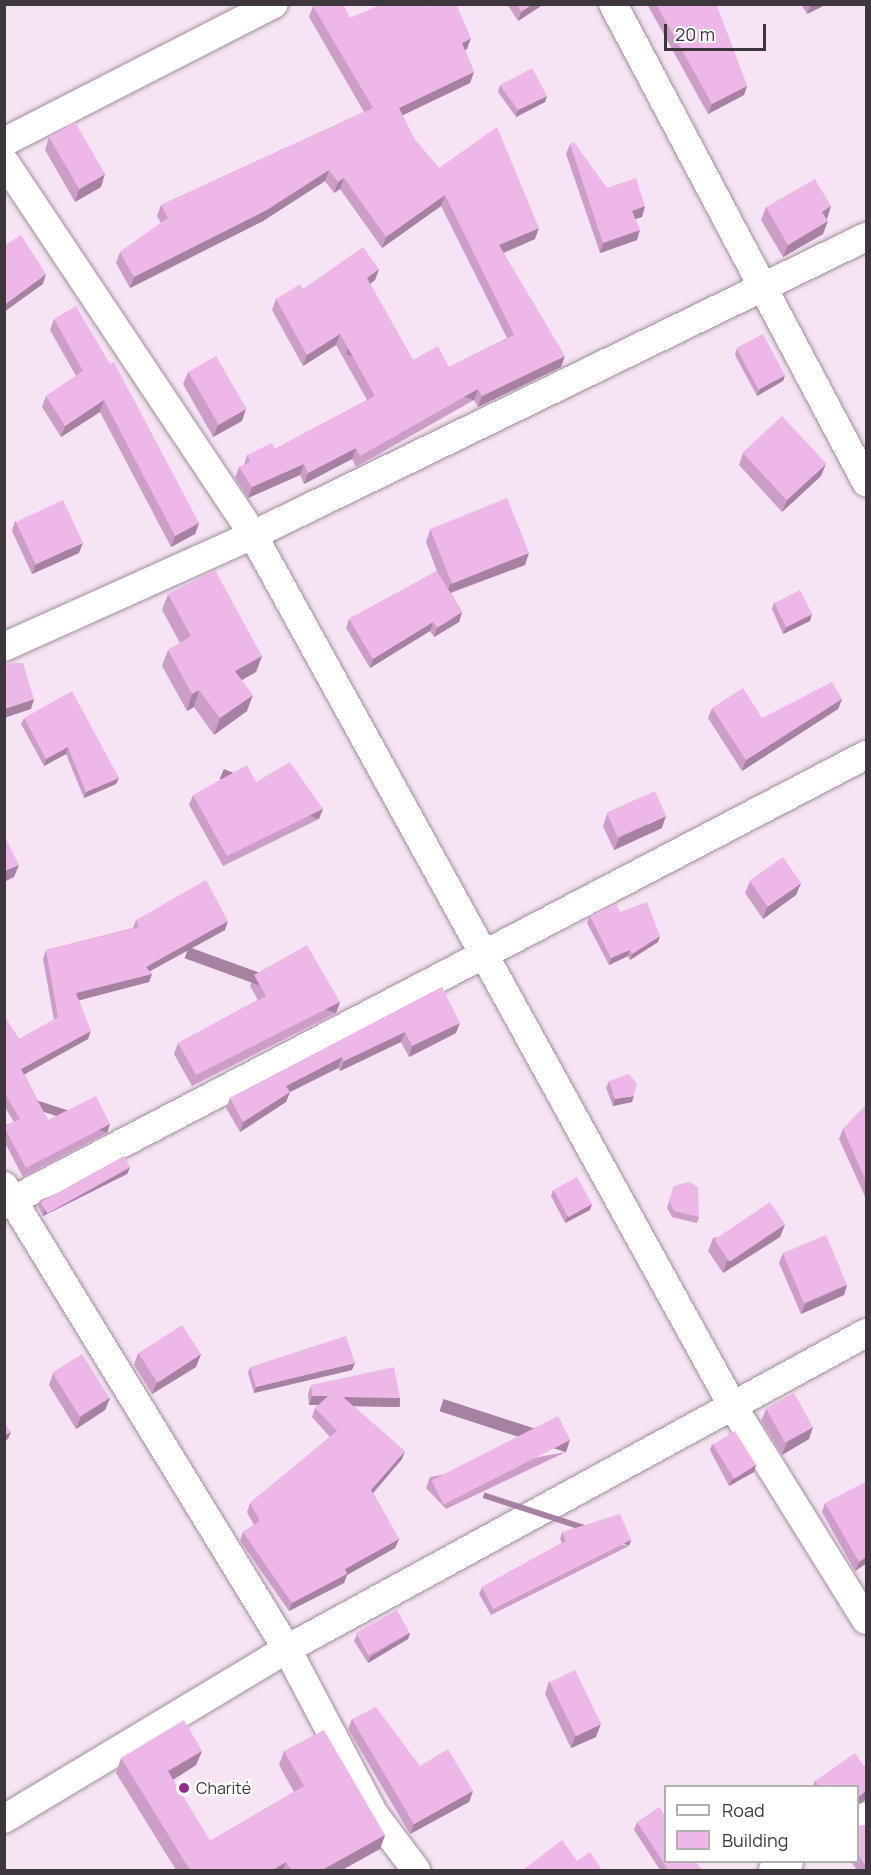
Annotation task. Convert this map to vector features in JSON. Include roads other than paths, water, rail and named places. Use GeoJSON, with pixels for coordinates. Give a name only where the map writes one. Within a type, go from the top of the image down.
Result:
{"type":"FeatureCollection","features":[{"type":"Feature","properties":{"kind":"street"},"geometry":{"type":"LineString","coordinates":[[4,142],[274,4]]}},
{"type":"Feature","properties":{"kind":"street"},"geometry":{"type":"LineString","coordinates":[[613,4],[867,482]]}},
{"type":"Feature","properties":{"kind":"street"},"geometry":{"type":"LineString","coordinates":[[4,161],[253,535],[486,951],[732,1405],[867,1620]]}},
{"type":"Feature","properties":{"kind":"street"},"geometry":{"type":"LineString","coordinates":[[4,647],[253,535],[761,285],[867,237]]}},
{"type":"Feature","properties":{"kind":"street"},"geometry":{"type":"LineString","coordinates":[[416,1870],[374,1814],[288,1649],[7,1198],[867,754]]}},
{"type":"Feature","properties":{"kind":"street"},"geometry":{"type":"LineString","coordinates":[[4,1819],[288,1649],[867,1333]]}},
{"type":"Feature","properties":{"kind":"street"},"geometry":{"type":"LineString","coordinates":[[773,1870],[787,1863]]}},
{"type":"Feature","properties":{"kind":"place","name":"Charité"},"geometry":{"type":"Point","coordinates":[184,1788]}}]}
